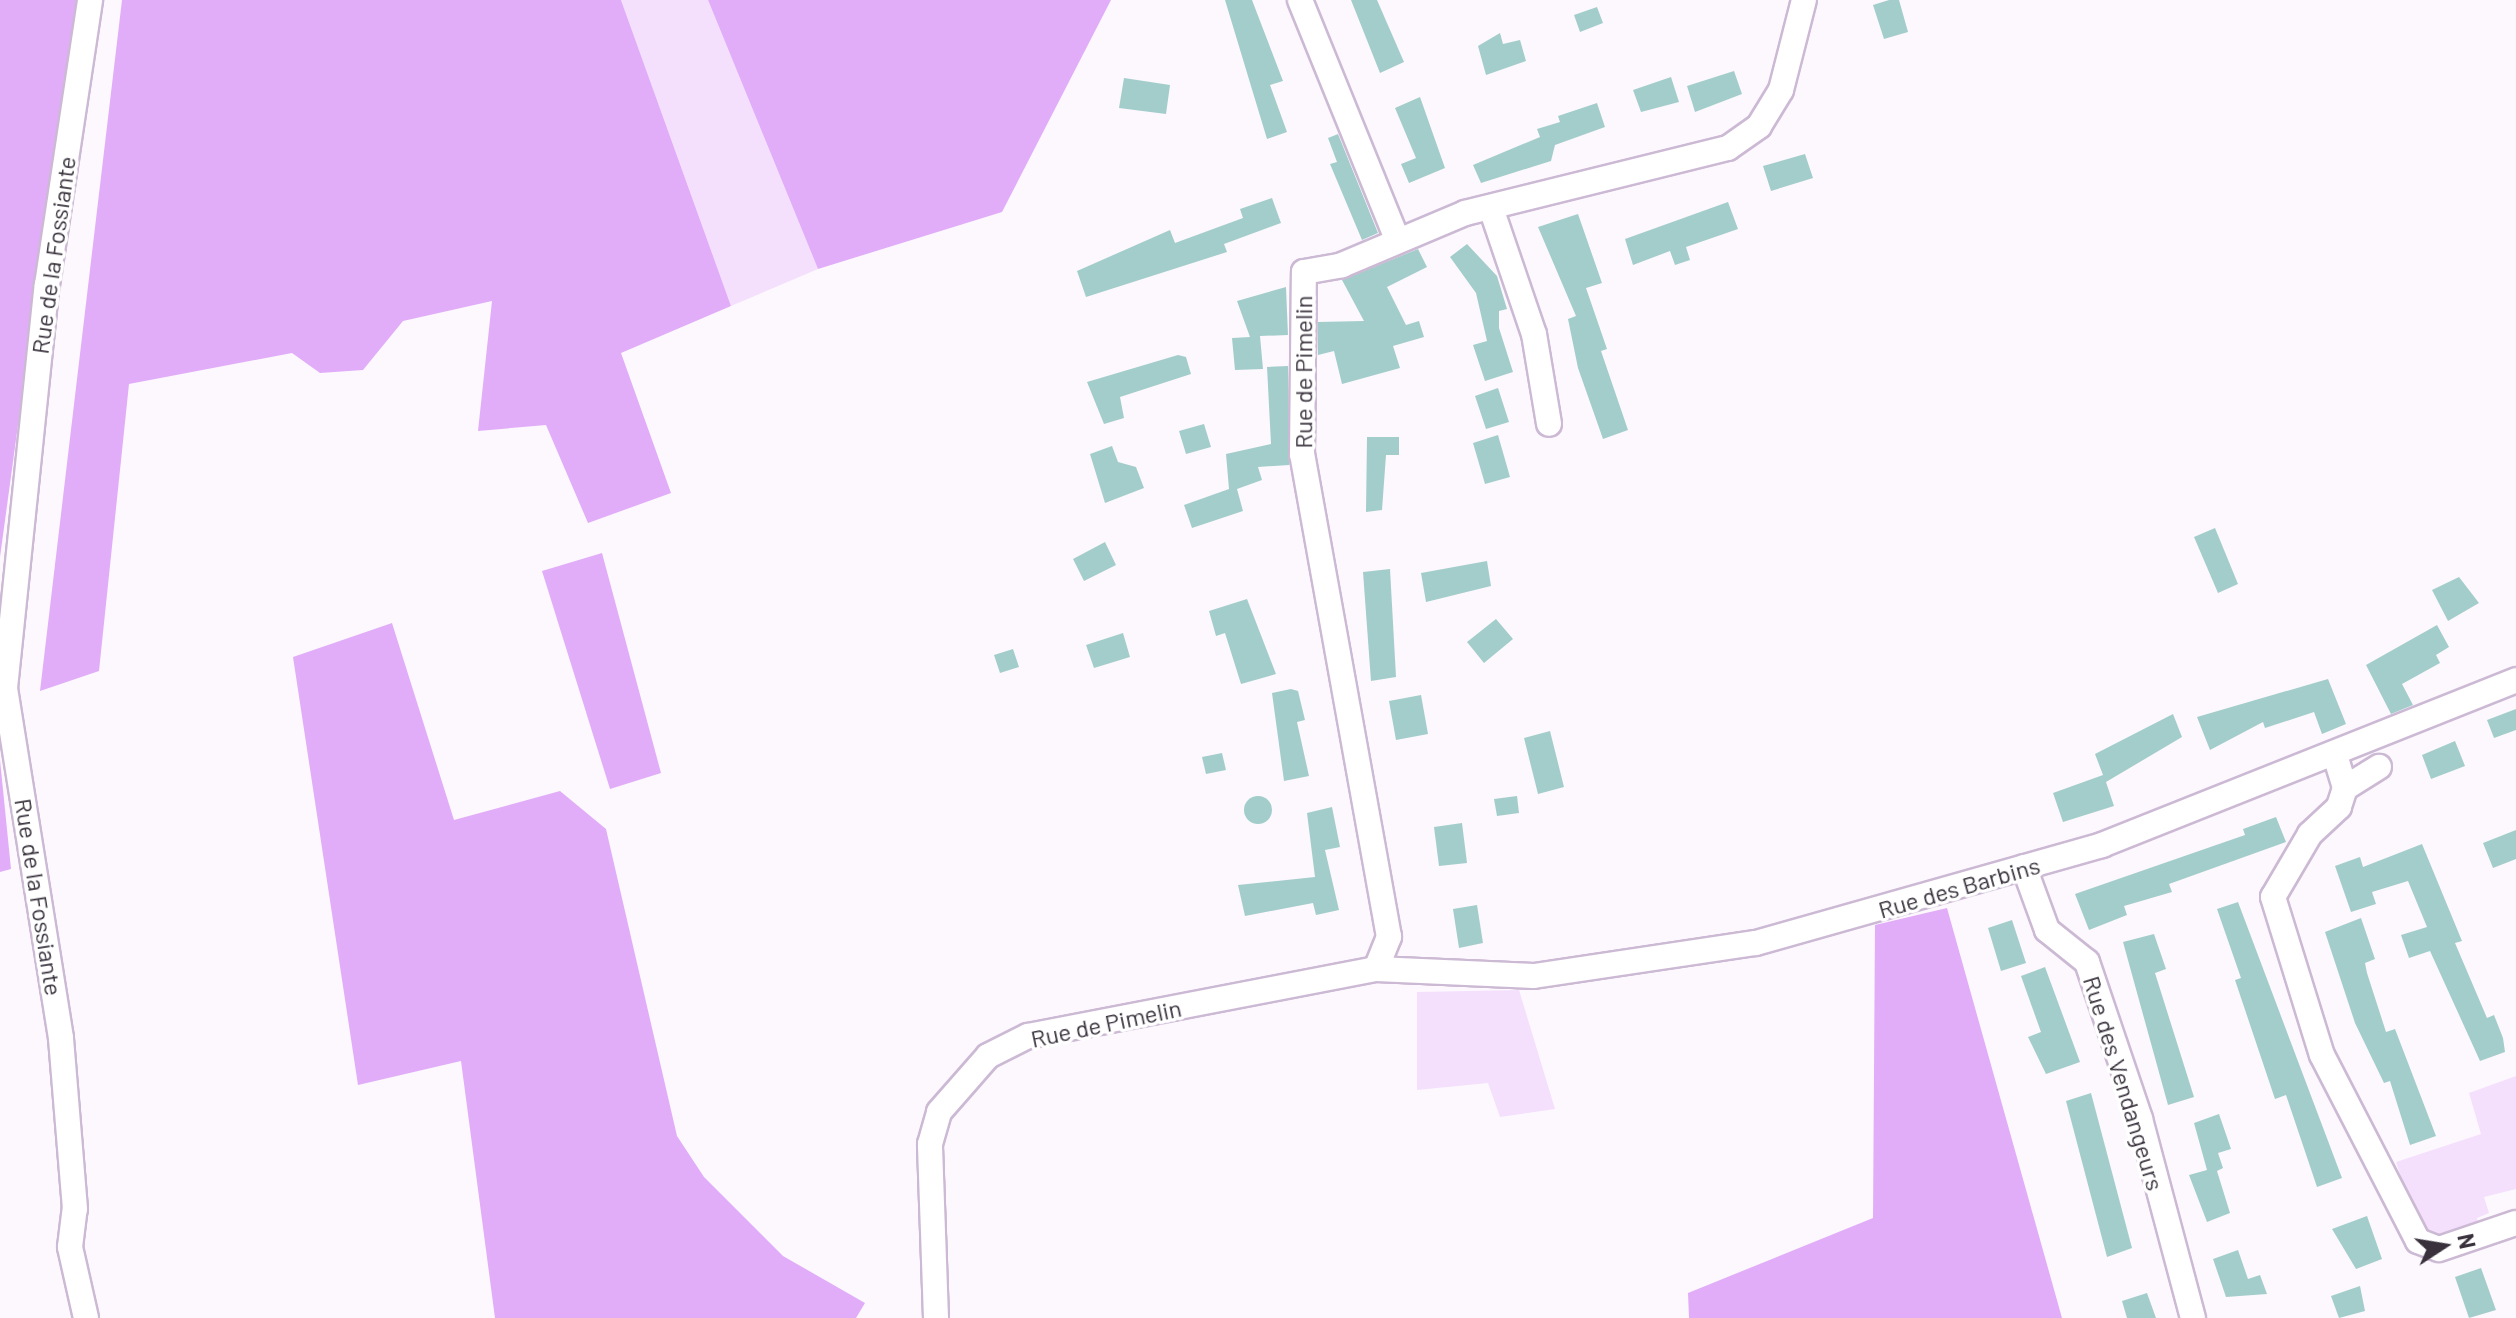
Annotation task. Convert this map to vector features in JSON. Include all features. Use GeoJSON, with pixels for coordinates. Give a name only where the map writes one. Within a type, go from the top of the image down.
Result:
{"type":"FeatureCollection","features":[{"type":"Feature","properties":{"kind":"street","name":"Rue de la Fossiante"},"geometry":{"type":"LineString","coordinates":[[86,1318],[70,1247],[75,1209],[61,1038],[5,688],[47,285],[90,0]]}},
{"type":"Feature","properties":{"kind":"street"},"geometry":{"type":"LineString","coordinates":[[1300,0],[1397,239]]}},
{"type":"Feature","properties":{"kind":"street","name":"Rue de Pimelin"},"geometry":{"type":"LineString","coordinates":[[1401,970],[1389,937],[1314,545],[1301,354],[1304,272],[1342,265],[1397,239],[1491,208],[1701,156],[1748,137],[1781,90],[1804,0]]}},
{"type":"Feature","properties":{"kind":"street"},"geometry":{"type":"LineString","coordinates":[[1491,208],[1534,334],[1549,424]]}},
{"type":"Feature","properties":{"kind":"street","name":"Rue des Barbins"},"geometry":{"type":"LineString","coordinates":[[1376,969],[1534,976],[1642,965],[1756,943],[2024,867],[2169,821],[2516,680]]}},
{"type":"Feature","properties":{"kind":"street"},"geometry":{"type":"LineString","coordinates":[[2335,755],[2345,788]]}},
{"type":"Feature","properties":{"kind":"street"},"geometry":{"type":"LineString","coordinates":[[2379,767],[2345,788],[2273,897],[2322,1055],[2418,1241],[2439,1249],[2514,1231]]}},
{"type":"Feature","properties":{"kind":"street","name":"Rue des Vendangeurs"},"geometry":{"type":"LineString","coordinates":[[2024,867],[2047,930],[2087,962],[2140,1119],[2193,1318]]}},
{"type":"Feature","properties":{"kind":"street"},"geometry":{"type":"LineString","coordinates":[[1376,969],[1389,937]]}},
{"type":"Feature","properties":{"kind":"street","name":"Rue de Pimelin"},"geometry":{"type":"LineString","coordinates":[[936,1318],[930,1144],[939,1112],[988,1056],[1028,1036],[1376,969]]}},
{"type":"Feature","properties":{"kind":"shaded area"},"geometry":{"type":"Polygon","coordinates":[[[0,0],[76,0],[0,557],[0,0]]]}},
{"type":"Feature","properties":{"kind":"shaded area"},"geometry":{"type":"Polygon","coordinates":[[[122,0],[621,0],[731,306],[621,353],[671,493],[588,523],[546,425],[478,431],[492,301],[403,321],[363,370],[320,373],[292,353],[129,384],[99,671],[40,691],[122,0]]]}},
{"type":"Feature","properties":{"kind":"shaded area"},"geometry":{"type":"Polygon","coordinates":[[[621,0],[708,0],[818,269],[731,306],[621,0]]]}},
{"type":"Feature","properties":{"kind":"shaded area"},"geometry":{"type":"Polygon","coordinates":[[[708,0],[1111,0],[1002,212],[818,269],[708,0]]]}},
{"type":"Feature","properties":{"kind":"shaded area"},"geometry":{"type":"Polygon","coordinates":[[[602,553],[661,773],[610,789],[542,571],[602,553]]]}},
{"type":"Feature","properties":{"kind":"shaded area"},"geometry":{"type":"Polygon","coordinates":[[[392,623],[454,820],[560,791],[606,829],[677,1136],[704,1177],[783,1256],[865,1303],[856,1318],[495,1318],[461,1061],[358,1085],[293,657],[392,623]]]}},
{"type":"Feature","properties":{"kind":"shaded area"},"geometry":{"type":"Polygon","coordinates":[[[0,760],[11,869],[0,872],[0,760]]]}},
{"type":"Feature","properties":{"kind":"shaded area"},"geometry":{"type":"Polygon","coordinates":[[[1947,908],[2062,1318],[1689,1318],[1688,1293],[1873,1218],[1875,925],[1947,908]]]}},
{"type":"Feature","properties":{"kind":"shaded area"},"geometry":{"type":"Polygon","coordinates":[[[1519,990],[1555,1109],[1500,1117],[1488,1083],[1417,1090],[1417,992],[1519,990]]]}},
{"type":"Feature","properties":{"kind":"shaded area"},"geometry":{"type":"Polygon","coordinates":[[[2516,1076],[2516,1189],[2484,1197],[2489,1213],[2477,1218],[2479,1226],[2430,1240],[2416,1223],[2396,1162],[2481,1134],[2469,1093],[2516,1076]]]}},
{"type":"Feature","properties":{"kind":"building"},"geometry":{"type":"Polygon","coordinates":[[[1225,0],[1252,0],[1283,81],[1270,85],[1287,132],[1267,139],[1225,0]]]}},
{"type":"Feature","properties":{"kind":"building"},"geometry":{"type":"Polygon","coordinates":[[[1351,0],[1377,0],[1404,62],[1380,73],[1351,0]]]}},
{"type":"Feature","properties":{"kind":"building"},"geometry":{"type":"Polygon","coordinates":[[[1899,0],[1908,32],[1884,39],[1873,5],[1899,0]]]}},
{"type":"Feature","properties":{"kind":"building"},"geometry":{"type":"Polygon","coordinates":[[[1597,7],[1603,23],[1580,32],[1574,15],[1597,7]]]}},
{"type":"Feature","properties":{"kind":"building"},"geometry":{"type":"Polygon","coordinates":[[[1500,33],[1503,44],[1520,40],[1526,61],[1486,75],[1478,46],[1500,33]]]}},
{"type":"Feature","properties":{"kind":"building"},"geometry":{"type":"Polygon","coordinates":[[[1734,71],[1742,94],[1695,112],[1687,86],[1734,71]]]}},
{"type":"Feature","properties":{"kind":"building"},"geometry":{"type":"Polygon","coordinates":[[[1671,77],[1679,102],[1641,112],[1633,90],[1671,77]]]}},
{"type":"Feature","properties":{"kind":"building"},"geometry":{"type":"Polygon","coordinates":[[[1124,78],[1170,85],[1166,114],[1119,108],[1124,78]]]}},
{"type":"Feature","properties":{"kind":"building"},"geometry":{"type":"Polygon","coordinates":[[[1420,97],[1445,168],[1409,183],[1401,164],[1416,158],[1395,108],[1420,97]]]}},
{"type":"Feature","properties":{"kind":"building"},"geometry":{"type":"Polygon","coordinates":[[[1597,103],[1605,127],[1555,145],[1551,161],[1481,183],[1473,165],[1540,137],[1537,129],[1560,122],[1558,116],[1597,103]]]}},
{"type":"Feature","properties":{"kind":"building"},"geometry":{"type":"Polygon","coordinates":[[[1338,134],[1378,233],[1362,240],[1330,164],[1337,162],[1328,138],[1338,134]]]}},
{"type":"Feature","properties":{"kind":"building"},"geometry":{"type":"Polygon","coordinates":[[[1805,154],[1813,178],[1771,191],[1763,166],[1805,154]]]}},
{"type":"Feature","properties":{"kind":"building"},"geometry":{"type":"Polygon","coordinates":[[[1272,198],[1281,223],[1224,244],[1227,252],[1086,297],[1077,271],[1170,230],[1175,243],[1243,218],[1240,209],[1272,198]]]}},
{"type":"Feature","properties":{"kind":"building"},"geometry":{"type":"Polygon","coordinates":[[[1728,202],[1738,229],[1686,247],[1690,260],[1675,265],[1670,251],[1633,265],[1625,239],[1728,202]]]}},
{"type":"Feature","properties":{"kind":"building"},"geometry":{"type":"Polygon","coordinates":[[[1578,214],[1602,283],[1586,288],[1607,349],[1601,351],[1628,430],[1603,439],[1578,368],[1568,319],[1576,316],[1538,227],[1578,214]]]}},
{"type":"Feature","properties":{"kind":"building"},"geometry":{"type":"Polygon","coordinates":[[[1467,244],[1497,276],[1507,309],[1499,311],[1499,328],[1513,372],[1485,381],[1473,345],[1487,341],[1476,293],[1450,257],[1467,244]]]}},
{"type":"Feature","properties":{"kind":"building"},"geometry":{"type":"Polygon","coordinates":[[[1418,249],[1427,267],[1387,287],[1406,325],[1419,321],[1424,337],[1393,346],[1400,368],[1342,384],[1334,351],[1318,355],[1318,322],[1364,321],[1342,280],[1418,249]]]}},
{"type":"Feature","properties":{"kind":"building"},"geometry":{"type":"Polygon","coordinates":[[[1286,287],[1288,335],[1260,336],[1263,369],[1235,370],[1232,338],[1250,337],[1237,301],[1286,287]]]}},
{"type":"Feature","properties":{"kind":"building"},"geometry":{"type":"Polygon","coordinates":[[[1178,355],[1186,357],[1191,374],[1120,397],[1124,418],[1104,424],[1087,382],[1178,355]]]}},
{"type":"Feature","properties":{"kind":"building"},"geometry":{"type":"Polygon","coordinates":[[[1288,366],[1289,465],[1258,467],[1262,480],[1237,489],[1243,511],[1192,528],[1184,505],[1229,489],[1226,454],[1271,444],[1267,367],[1288,366]]]}},
{"type":"Feature","properties":{"kind":"building"},"geometry":{"type":"Polygon","coordinates":[[[1498,388],[1509,422],[1486,429],[1475,396],[1498,388]]]}},
{"type":"Feature","properties":{"kind":"building"},"geometry":{"type":"Polygon","coordinates":[[[1204,424],[1211,447],[1186,454],[1179,431],[1204,424]]]}},
{"type":"Feature","properties":{"kind":"building"},"geometry":{"type":"Polygon","coordinates":[[[1498,435],[1510,477],[1485,484],[1473,443],[1498,435]]]}},
{"type":"Feature","properties":{"kind":"building"},"geometry":{"type":"Polygon","coordinates":[[[1367,437],[1399,437],[1399,455],[1386,455],[1382,510],[1366,512],[1367,437]]]}},
{"type":"Feature","properties":{"kind":"building"},"geometry":{"type":"Polygon","coordinates":[[[1112,446],[1118,462],[1136,467],[1144,488],[1105,503],[1090,454],[1112,446]]]}},
{"type":"Feature","properties":{"kind":"building"},"geometry":{"type":"Polygon","coordinates":[[[2215,528],[2238,584],[2218,593],[2194,537],[2215,528]]]}},
{"type":"Feature","properties":{"kind":"building"},"geometry":{"type":"Polygon","coordinates":[[[1105,542],[1116,565],[1084,581],[1073,559],[1105,542]]]}},
{"type":"Feature","properties":{"kind":"building"},"geometry":{"type":"Polygon","coordinates":[[[1487,561],[1491,586],[1426,602],[1421,573],[1487,561]]]}},
{"type":"Feature","properties":{"kind":"building"},"geometry":{"type":"Polygon","coordinates":[[[1390,569],[1396,677],[1371,681],[1363,572],[1390,569]]]}},
{"type":"Feature","properties":{"kind":"building"},"geometry":{"type":"Polygon","coordinates":[[[2459,577],[2479,603],[2448,621],[2432,590],[2459,577]]]}},
{"type":"Feature","properties":{"kind":"building"},"geometry":{"type":"Polygon","coordinates":[[[1247,599],[1276,674],[1241,684],[1225,633],[1216,636],[1209,611],[1247,599]]]}},
{"type":"Feature","properties":{"kind":"building"},"geometry":{"type":"Polygon","coordinates":[[[1496,619],[1513,639],[1484,663],[1467,642],[1496,619]]]}},
{"type":"Feature","properties":{"kind":"building"},"geometry":{"type":"Polygon","coordinates":[[[2437,625],[2449,647],[2436,655],[2440,663],[2402,684],[2413,705],[2391,714],[2366,665],[2437,625]]]}},
{"type":"Feature","properties":{"kind":"building"},"geometry":{"type":"Polygon","coordinates":[[[1123,633],[1130,657],[1094,668],[1086,645],[1123,633]]]}},
{"type":"Feature","properties":{"kind":"building"},"geometry":{"type":"Polygon","coordinates":[[[1013,649],[1019,667],[1000,673],[994,655],[1013,649]]]}},
{"type":"Feature","properties":{"kind":"building"},"geometry":{"type":"Polygon","coordinates":[[[2328,679],[2346,724],[2322,734],[2314,712],[2265,728],[2263,722],[2210,750],[2197,717],[2328,679]]]}},
{"type":"Feature","properties":{"kind":"building"},"geometry":{"type":"Polygon","coordinates":[[[1291,689],[1298,691],[1305,720],[1297,722],[1309,776],[1284,781],[1272,693],[1291,689]]]}},
{"type":"Feature","properties":{"kind":"building"},"geometry":{"type":"Polygon","coordinates":[[[1421,695],[1428,734],[1396,740],[1389,701],[1421,695]]]}},
{"type":"Feature","properties":{"kind":"building"},"geometry":{"type":"Polygon","coordinates":[[[2516,709],[2516,730],[2494,738],[2487,720],[2516,709]]]}},
{"type":"Feature","properties":{"kind":"building"},"geometry":{"type":"Polygon","coordinates":[[[2173,714],[2182,737],[2106,782],[2114,806],[2063,822],[2053,793],[2103,775],[2095,754],[2173,714]]]}},
{"type":"Feature","properties":{"kind":"building"},"geometry":{"type":"Polygon","coordinates":[[[1550,731],[1564,787],[1538,794],[1524,738],[1550,731]]]}},
{"type":"Feature","properties":{"kind":"building"},"geometry":{"type":"Polygon","coordinates":[[[2455,741],[2465,766],[2431,779],[2422,755],[2455,741]]]}},
{"type":"Feature","properties":{"kind":"building"},"geometry":{"type":"Polygon","coordinates":[[[1222,753],[1226,770],[1206,774],[1202,757],[1222,753]]]}},
{"type":"Feature","properties":{"kind":"building"},"geometry":{"type":"Polygon","coordinates":[[[1258,796],[1268,800],[1272,810],[1268,820],[1258,824],[1248,820],[1244,810],[1248,800],[1258,796]]]}},
{"type":"Feature","properties":{"kind":"building"},"geometry":{"type":"Polygon","coordinates":[[[1517,796],[1519,813],[1497,816],[1494,799],[1517,796]]]}},
{"type":"Feature","properties":{"kind":"building"},"geometry":{"type":"Polygon","coordinates":[[[1332,807],[1340,847],[1325,850],[1339,910],[1316,915],[1313,903],[1245,916],[1238,885],[1315,877],[1307,813],[1332,807]]]}},
{"type":"Feature","properties":{"kind":"building"},"geometry":{"type":"Polygon","coordinates":[[[2276,817],[2286,842],[2169,884],[2172,892],[2124,906],[2127,915],[2089,930],[2075,894],[2245,835],[2243,829],[2276,817]]]}},
{"type":"Feature","properties":{"kind":"building"},"geometry":{"type":"Polygon","coordinates":[[[1462,823],[1467,863],[1439,866],[1434,827],[1462,823]]]}},
{"type":"Feature","properties":{"kind":"building"},"geometry":{"type":"Polygon","coordinates":[[[2516,830],[2516,859],[2493,868],[2483,843],[2516,830]]]}},
{"type":"Feature","properties":{"kind":"building"},"geometry":{"type":"Polygon","coordinates":[[[2422,844],[2462,941],[2455,943],[2487,1018],[2494,1015],[2503,1038],[2505,1052],[2480,1061],[2430,951],[2409,958],[2401,935],[2427,927],[2408,881],[2372,892],[2376,904],[2351,912],[2335,866],[2360,857],[2363,867],[2422,844]]]}},
{"type":"Feature","properties":{"kind":"building"},"geometry":{"type":"Polygon","coordinates":[[[2238,902],[2342,1178],[2317,1187],[2286,1095],[2275,1099],[2235,980],[2241,978],[2217,909],[2238,902]]]}},
{"type":"Feature","properties":{"kind":"building"},"geometry":{"type":"Polygon","coordinates":[[[1477,905],[1483,943],[1459,948],[1453,909],[1477,905]]]}},
{"type":"Feature","properties":{"kind":"building"},"geometry":{"type":"Polygon","coordinates":[[[2361,918],[2375,959],[2365,963],[2367,973],[2386,1032],[2395,1029],[2436,1136],[2410,1145],[2390,1081],[2384,1083],[2355,1023],[2325,932],[2361,918]]]}},
{"type":"Feature","properties":{"kind":"building"},"geometry":{"type":"Polygon","coordinates":[[[2012,920],[2026,963],[2001,971],[1988,928],[2012,920]]]}},
{"type":"Feature","properties":{"kind":"building"},"geometry":{"type":"Polygon","coordinates":[[[2154,934],[2166,969],[2155,973],[2194,1097],[2168,1105],[2123,942],[2154,934]]]}},
{"type":"Feature","properties":{"kind":"building"},"geometry":{"type":"Polygon","coordinates":[[[2045,967],[2080,1062],[2046,1074],[2028,1037],[2041,1032],[2021,976],[2045,967]]]}},
{"type":"Feature","properties":{"kind":"building"},"geometry":{"type":"Polygon","coordinates":[[[2091,1093],[2132,1248],[2107,1257],[2066,1101],[2091,1093]]]}},
{"type":"Feature","properties":{"kind":"building"},"geometry":{"type":"Polygon","coordinates":[[[2219,1114],[2231,1149],[2218,1153],[2223,1168],[2217,1171],[2230,1213],[2207,1222],[2189,1175],[2207,1170],[2194,1123],[2219,1114]]]}},
{"type":"Feature","properties":{"kind":"building"},"geometry":{"type":"Polygon","coordinates":[[[2367,1216],[2382,1259],[2356,1269],[2332,1229],[2367,1216]]]}},
{"type":"Feature","properties":{"kind":"building"},"geometry":{"type":"Polygon","coordinates":[[[2238,1250],[2248,1279],[2260,1275],[2267,1294],[2226,1297],[2213,1259],[2238,1250]]]}},
{"type":"Feature","properties":{"kind":"building"},"geometry":{"type":"Polygon","coordinates":[[[2481,1268],[2496,1310],[2469,1318],[2455,1277],[2481,1268]]]}},
{"type":"Feature","properties":{"kind":"building"},"geometry":{"type":"Polygon","coordinates":[[[2360,1286],[2365,1311],[2339,1318],[2331,1296],[2360,1286]]]}},
{"type":"Feature","properties":{"kind":"building"},"geometry":{"type":"Polygon","coordinates":[[[2147,1293],[2156,1318],[2127,1318],[2122,1301],[2147,1293]]]}}]}
